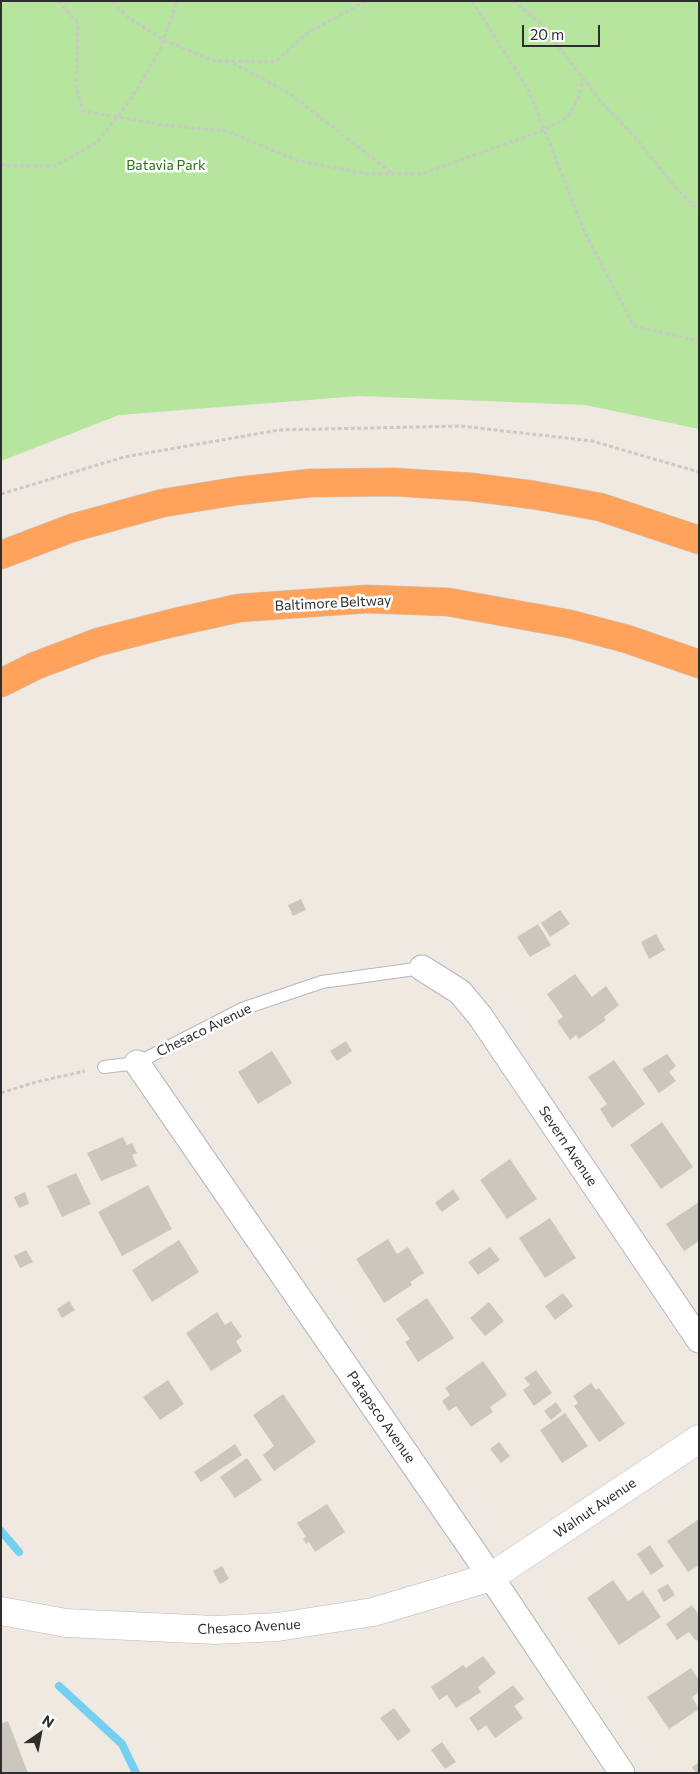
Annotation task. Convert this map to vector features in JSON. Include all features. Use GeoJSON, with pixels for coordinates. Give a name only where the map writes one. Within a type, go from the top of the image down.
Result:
{"type":"FeatureCollection","features":[{"type":"Feature","properties":{"kind":"highway"},"geometry":{"type":"LineString","coordinates":[[1,555],[72,528],[164,504],[237,491],[311,483],[394,482],[471,487],[534,495],[600,508],[699,540]]}},
{"type":"Feature","properties":{"kind":"highway","name":"Baltimore Beltway"},"geometry":{"type":"LineString","coordinates":[[1,683],[35,666],[98,642],[172,623],[239,608],[367,599],[448,602],[561,622],[627,639],[699,664]]}},
{"type":"Feature","properties":{"kind":"street","name":"Severn Avenue"},"geometry":{"type":"LineString","coordinates":[[422,968],[460,992],[480,1016],[699,1340]]}},
{"type":"Feature","properties":{"kind":"street","name":"Patapsco Avenue"},"geometry":{"type":"LineString","coordinates":[[137,1063],[491,1577],[622,1773]]}},
{"type":"Feature","properties":{"kind":"street","name":"Walnut Avenue"},"geometry":{"type":"LineString","coordinates":[[491,1577],[699,1439]]}},
{"type":"Feature","properties":{"kind":"street","name":"Chesaco Avenue"},"geometry":{"type":"LineString","coordinates":[[1,1611],[66,1623],[110,1627],[215,1630],[278,1627],[373,1612],[491,1577]]}},
{"type":"Feature","properties":{"kind":"lane","name":"Chesaco Avenue"},"geometry":{"type":"LineString","coordinates":[[104,1067],[137,1063],[242,1009],[322,982],[422,968]]}},
{"type":"Feature","properties":{"kind":"path"},"geometry":{"type":"LineString","coordinates":[[58,1],[78,23],[76,87],[83,111],[163,125],[227,131],[298,161],[369,174],[421,174],[544,130],[568,117],[579,96],[583,80]]}},
{"type":"Feature","properties":{"kind":"path"},"geometry":{"type":"LineString","coordinates":[[113,1],[127,17],[164,40],[214,61],[230,62],[275,62],[307,33],[366,1]]}},
{"type":"Feature","properties":{"kind":"path"},"geometry":{"type":"LineString","coordinates":[[1,164],[6,166],[55,166],[96,143],[134,95],[160,50],[177,1]]}},
{"type":"Feature","properties":{"kind":"path"},"geometry":{"type":"LineString","coordinates":[[472,1],[529,91],[585,233],[634,326],[699,341]]}},
{"type":"Feature","properties":{"kind":"path"},"geometry":{"type":"LineString","coordinates":[[513,1],[540,23],[583,80],[635,137],[674,187],[699,211]]}},
{"type":"Feature","properties":{"kind":"path"},"geometry":{"type":"LineString","coordinates":[[230,62],[288,93],[394,174]]}},
{"type":"Feature","properties":{"kind":"path"},"geometry":{"type":"LineString","coordinates":[[1,494],[124,457],[279,430],[461,426],[592,441],[699,472]]}},
{"type":"Feature","properties":{"kind":"path"},"geometry":{"type":"LineString","coordinates":[[1,1093],[36,1082],[104,1067]]}},
{"type":"Feature","properties":{"kind":"green space","name":"Batavia Park"},"geometry":{"type":"Polygon","coordinates":[[[1,1],[699,1],[699,429],[585,405],[359,396],[119,415],[1,461],[1,1]]]}},
{"type":"Feature","properties":{"kind":"building"},"geometry":{"type":"Polygon","coordinates":[[[301,899],[306,910],[293,916],[288,905],[301,899]]]}},
{"type":"Feature","properties":{"kind":"building"},"geometry":{"type":"Polygon","coordinates":[[[560,910],[570,924],[550,937],[541,923],[560,910]]]}},
{"type":"Feature","properties":{"kind":"building"},"geometry":{"type":"Polygon","coordinates":[[[538,924],[551,945],[530,957],[517,937],[538,924]]]}},
{"type":"Feature","properties":{"kind":"building"},"geometry":{"type":"Polygon","coordinates":[[[656,934],[665,950],[649,959],[641,942],[656,934]]]}},
{"type":"Feature","properties":{"kind":"building"},"geometry":{"type":"Polygon","coordinates":[[[575,974],[592,997],[606,986],[619,1005],[604,1017],[606,1020],[579,1039],[576,1035],[570,1040],[557,1021],[563,1017],[547,994],[575,974]]]}},
{"type":"Feature","properties":{"kind":"building"},"geometry":{"type":"Polygon","coordinates":[[[346,1041],[352,1051],[337,1061],[330,1051],[346,1041]]]}},
{"type":"Feature","properties":{"kind":"building"},"geometry":{"type":"Polygon","coordinates":[[[272,1051],[292,1083],[258,1104],[238,1072],[272,1051]]]}},
{"type":"Feature","properties":{"kind":"building"},"geometry":{"type":"Polygon","coordinates":[[[667,1054],[676,1066],[669,1072],[676,1081],[659,1093],[642,1069],[667,1054]]]}},
{"type":"Feature","properties":{"kind":"building"},"geometry":{"type":"Polygon","coordinates":[[[614,1060],[645,1104],[612,1128],[600,1109],[607,1104],[588,1077],[614,1060]]]}},
{"type":"Feature","properties":{"kind":"building"},"geometry":{"type":"Polygon","coordinates":[[[662,1122],[693,1167],[661,1189],[630,1145],[662,1122]]]}},
{"type":"Feature","properties":{"kind":"building"},"geometry":{"type":"Polygon","coordinates":[[[123,1137],[127,1145],[132,1143],[137,1153],[132,1155],[137,1166],[101,1181],[87,1153],[123,1137]]]}},
{"type":"Feature","properties":{"kind":"building"},"geometry":{"type":"Polygon","coordinates":[[[510,1159],[537,1199],[507,1219],[480,1180],[510,1159]]]}},
{"type":"Feature","properties":{"kind":"building"},"geometry":{"type":"Polygon","coordinates":[[[76,1173],[91,1204],[62,1217],[47,1186],[76,1173]]]}},
{"type":"Feature","properties":{"kind":"building"},"geometry":{"type":"Polygon","coordinates":[[[148,1185],[172,1229],[122,1256],[98,1212],[148,1185]]]}},
{"type":"Feature","properties":{"kind":"building"},"geometry":{"type":"Polygon","coordinates":[[[453,1189],[460,1199],[442,1212],[435,1203],[453,1189]]]}},
{"type":"Feature","properties":{"kind":"building"},"geometry":{"type":"Polygon","coordinates":[[[25,1192],[29,1204],[19,1208],[14,1197],[25,1192]]]}},
{"type":"Feature","properties":{"kind":"building"},"geometry":{"type":"Polygon","coordinates":[[[699,1202],[699,1241],[684,1251],[666,1224],[699,1202]]]}},
{"type":"Feature","properties":{"kind":"building"},"geometry":{"type":"Polygon","coordinates":[[[550,1218],[576,1258],[545,1278],[519,1238],[550,1218]]]}},
{"type":"Feature","properties":{"kind":"building"},"geometry":{"type":"Polygon","coordinates":[[[388,1239],[397,1254],[408,1247],[424,1273],[410,1282],[412,1285],[384,1303],[356,1259],[388,1239]]]}},
{"type":"Feature","properties":{"kind":"building"},"geometry":{"type":"Polygon","coordinates":[[[179,1240],[199,1272],[152,1302],[132,1270],[179,1240]]]}},
{"type":"Feature","properties":{"kind":"building"},"geometry":{"type":"Polygon","coordinates":[[[490,1247],[500,1260],[478,1275],[468,1262],[490,1247]]]}},
{"type":"Feature","properties":{"kind":"building"},"geometry":{"type":"Polygon","coordinates":[[[26,1250],[33,1262],[20,1268],[14,1256],[26,1250]]]}},
{"type":"Feature","properties":{"kind":"building"},"geometry":{"type":"Polygon","coordinates":[[[563,1293],[573,1306],[555,1320],[545,1306],[563,1293]]]}},
{"type":"Feature","properties":{"kind":"building"},"geometry":{"type":"Polygon","coordinates":[[[427,1298],[454,1338],[418,1362],[405,1342],[410,1339],[396,1319],[427,1298]]]}},
{"type":"Feature","properties":{"kind":"building"},"geometry":{"type":"Polygon","coordinates":[[[69,1301],[75,1310],[62,1318],[57,1309],[69,1301]]]}},
{"type":"Feature","properties":{"kind":"building"},"geometry":{"type":"Polygon","coordinates":[[[489,1302],[504,1321],[485,1336],[470,1318],[489,1302]]]}},
{"type":"Feature","properties":{"kind":"building"},"geometry":{"type":"Polygon","coordinates":[[[217,1312],[225,1325],[231,1321],[242,1337],[236,1341],[242,1351],[211,1371],[186,1333],[217,1312]]]}},
{"type":"Feature","properties":{"kind":"building"},"geometry":{"type":"Polygon","coordinates":[[[483,1361],[507,1395],[490,1407],[493,1412],[471,1427],[456,1406],[449,1411],[442,1401],[450,1395],[445,1388],[483,1361]]]}},
{"type":"Feature","properties":{"kind":"building"},"geometry":{"type":"Polygon","coordinates":[[[536,1370],[552,1393],[534,1406],[523,1390],[530,1385],[524,1378],[536,1370]]]}},
{"type":"Feature","properties":{"kind":"building"},"geometry":{"type":"Polygon","coordinates":[[[168,1380],[184,1404],[160,1420],[143,1397],[168,1380]]]}},
{"type":"Feature","properties":{"kind":"building"},"geometry":{"type":"Polygon","coordinates":[[[591,1383],[596,1390],[599,1388],[625,1424],[599,1442],[574,1406],[578,1403],[573,1396],[591,1383]]]}},
{"type":"Feature","properties":{"kind":"building"},"geometry":{"type":"Polygon","coordinates":[[[283,1394],[316,1442],[274,1471],[263,1455],[274,1446],[253,1415],[283,1394]]]}},
{"type":"Feature","properties":{"kind":"building"},"geometry":{"type":"Polygon","coordinates":[[[556,1402],[562,1411],[551,1420],[544,1411],[556,1402]]]}},
{"type":"Feature","properties":{"kind":"building"},"geometry":{"type":"Polygon","coordinates":[[[565,1413],[588,1446],[562,1463],[540,1430],[565,1413]]]}},
{"type":"Feature","properties":{"kind":"building"},"geometry":{"type":"Polygon","coordinates":[[[499,1442],[510,1456],[501,1463],[490,1449],[499,1442]]]}},
{"type":"Feature","properties":{"kind":"building"},"geometry":{"type":"Polygon","coordinates":[[[235,1444],[242,1455],[201,1482],[194,1472],[235,1444]]]}},
{"type":"Feature","properties":{"kind":"building"},"geometry":{"type":"Polygon","coordinates":[[[247,1458],[262,1480],[235,1498],[220,1477],[247,1458]]]}},
{"type":"Feature","properties":{"kind":"building"},"geometry":{"type":"Polygon","coordinates":[[[327,1504],[345,1532],[315,1552],[309,1542],[306,1544],[303,1539],[306,1537],[297,1523],[327,1504]]]}},
{"type":"Feature","properties":{"kind":"building"},"geometry":{"type":"Polygon","coordinates":[[[699,1519],[699,1565],[688,1572],[667,1541],[699,1519]]]}},
{"type":"Feature","properties":{"kind":"building"},"geometry":{"type":"Polygon","coordinates":[[[650,1545],[664,1566],[651,1575],[637,1554],[650,1545]]]}},
{"type":"Feature","properties":{"kind":"building"},"geometry":{"type":"Polygon","coordinates":[[[222,1566],[229,1579],[220,1584],[213,1571],[222,1566]]]}},
{"type":"Feature","properties":{"kind":"building"},"geometry":{"type":"Polygon","coordinates":[[[613,1580],[628,1601],[643,1591],[661,1617],[619,1645],[587,1598],[613,1580]]]}},
{"type":"Feature","properties":{"kind":"building"},"geometry":{"type":"Polygon","coordinates":[[[668,1584],[675,1595],[664,1602],[657,1590],[668,1584]]]}},
{"type":"Feature","properties":{"kind":"building"},"geometry":{"type":"Polygon","coordinates":[[[692,1605],[699,1615],[699,1639],[696,1641],[689,1632],[677,1640],[666,1624],[692,1605]]]}},
{"type":"Feature","properties":{"kind":"building"},"geometry":{"type":"Polygon","coordinates":[[[483,1656],[496,1673],[478,1687],[481,1692],[456,1708],[447,1695],[439,1700],[431,1687],[463,1665],[466,1668],[483,1656]]]}},
{"type":"Feature","properties":{"kind":"building"},"geometry":{"type":"Polygon","coordinates":[[[691,1668],[699,1680],[699,1692],[692,1697],[699,1709],[669,1729],[647,1697],[691,1668]]]}},
{"type":"Feature","properties":{"kind":"building"},"geometry":{"type":"Polygon","coordinates":[[[513,1685],[524,1699],[514,1706],[523,1718],[495,1738],[486,1725],[478,1731],[469,1718],[513,1685]]]}},
{"type":"Feature","properties":{"kind":"building"},"geometry":{"type":"Polygon","coordinates":[[[394,1708],[411,1731],[398,1741],[380,1718],[394,1708]]]}},
{"type":"Feature","properties":{"kind":"building"},"geometry":{"type":"Polygon","coordinates":[[[1,1719],[3,1723],[8,1721],[28,1773],[1,1773],[1,1719]]]}},
{"type":"Feature","properties":{"kind":"building"},"geometry":{"type":"Polygon","coordinates":[[[442,1742],[456,1762],[445,1769],[431,1750],[442,1742]]]}},
{"type":"Feature","properties":{"kind":"building"},"geometry":{"type":"Polygon","coordinates":[[[699,1762],[699,1773],[696,1773],[692,1767],[699,1762]]]}},
{"type":"Feature","properties":{"kind":"waterway"},"geometry":{"type":"LineString","coordinates":[[1,1531],[19,1552]]}},
{"type":"Feature","properties":{"kind":"waterway"},"geometry":{"type":"LineString","coordinates":[[59,1686],[122,1744],[136,1773]]}}]}
